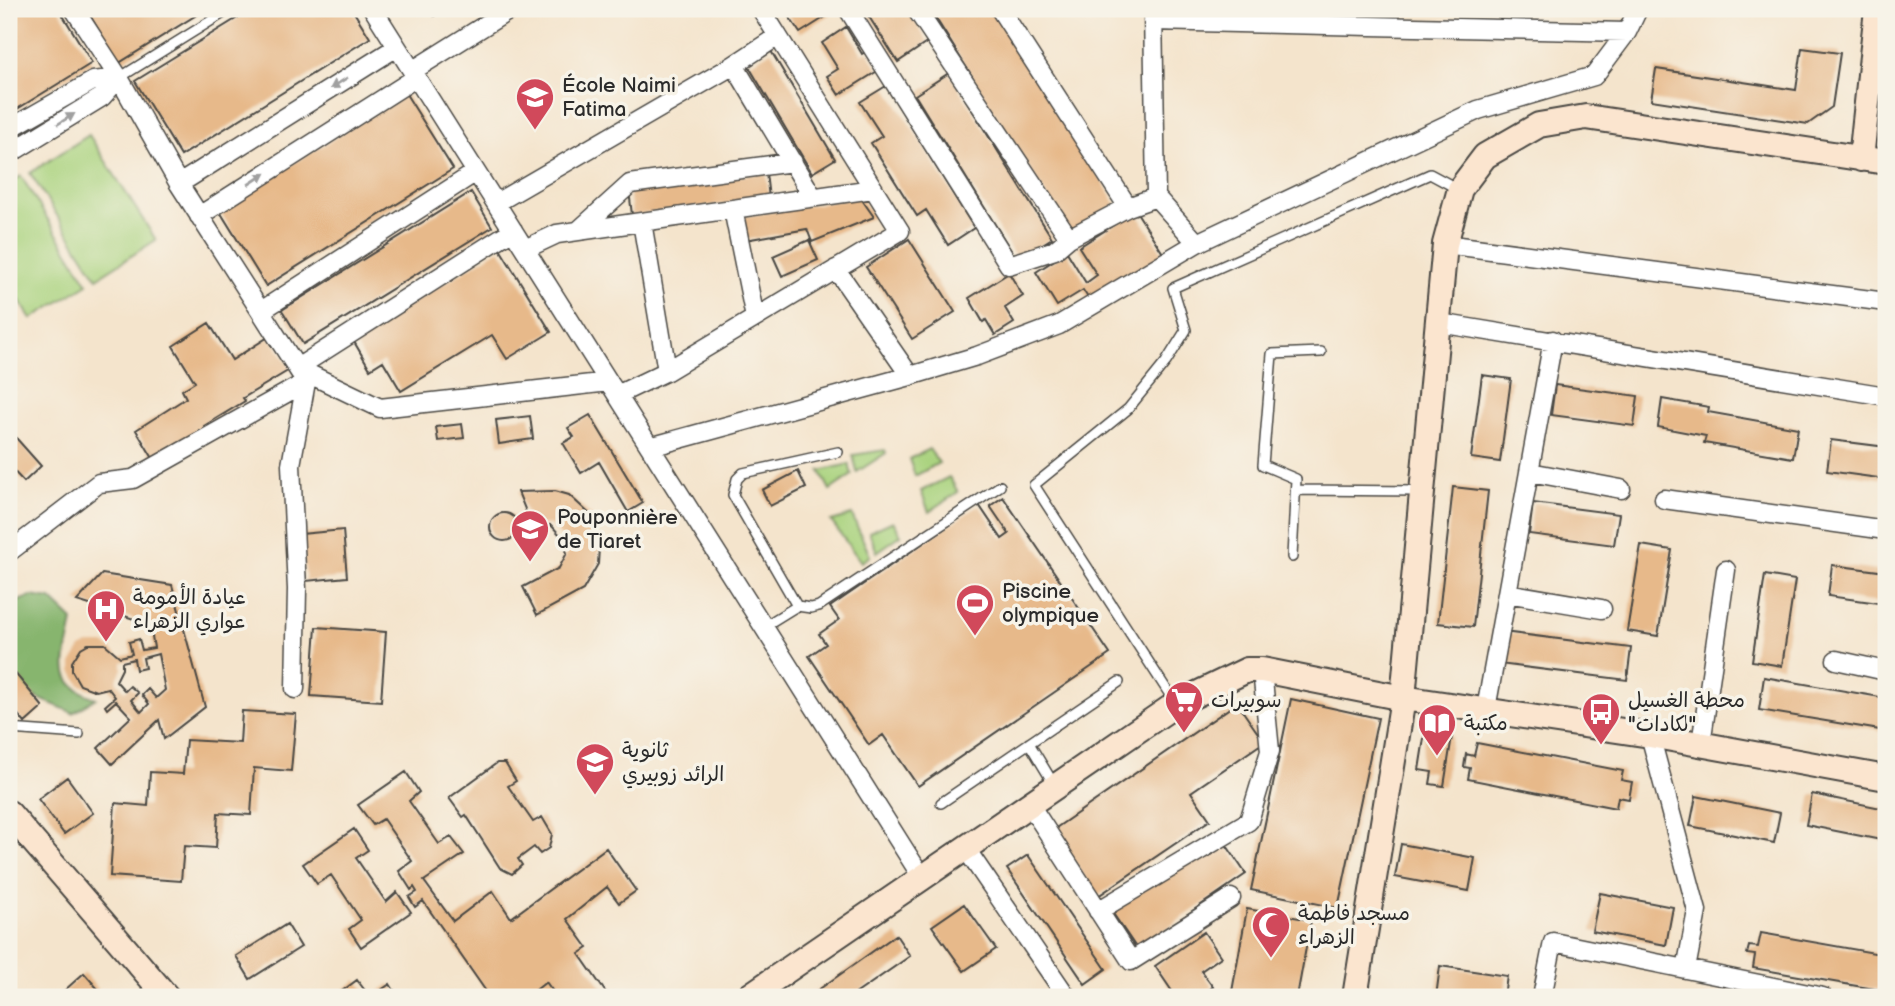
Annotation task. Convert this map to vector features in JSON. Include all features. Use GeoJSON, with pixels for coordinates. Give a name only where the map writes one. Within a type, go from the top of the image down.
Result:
{"type":"FeatureCollection","features":[{"type":"Feature","properties":{"kind":"street"},"geometry":{"type":"LineString","coordinates":[[74,9],[119,78],[179,184],[301,375],[380,408],[613,388],[667,370],[900,231],[761,9]]}},
{"type":"Feature","properties":{"kind":"street"},"geometry":{"type":"LineString","coordinates":[[373,9],[923,879]]}},
{"type":"Feature","properties":{"kind":"street"},"geometry":{"type":"LineString","coordinates":[[199,216],[511,9]]}},
{"type":"Feature","properties":{"kind":"street"},"geometry":{"type":"LineString","coordinates":[[848,9],[1009,265],[1055,250],[1069,238],[1128,207],[1156,197]]}},
{"type":"Feature","properties":{"kind":"street"},"geometry":{"type":"LineString","coordinates":[[916,9],[1069,238]]}},
{"type":"Feature","properties":{"kind":"street"},"geometry":{"type":"LineString","coordinates":[[1000,9],[1128,207]]}},
{"type":"Feature","properties":{"kind":"street"},"geometry":{"type":"LineString","coordinates":[[650,447],[910,376],[977,356],[1059,325],[1197,243],[1478,110],[1594,76],[1627,32],[1638,9]]}},
{"type":"Feature","properties":{"kind":"street"},"geometry":{"type":"LineString","coordinates":[[1861,159],[1880,64],[1877,9]]}},
{"type":"Feature","properties":{"kind":"street"},"geometry":{"type":"LineString","coordinates":[[1197,243],[1156,197],[1153,15],[1627,32]]}},
{"type":"Feature","properties":{"kind":"street"},"geometry":{"type":"LineString","coordinates":[[496,203],[734,65],[778,36]]}},
{"type":"Feature","properties":{"kind":"street"},"geometry":{"type":"LineString","coordinates":[[179,184],[397,47]]}},
{"type":"Feature","properties":{"kind":"street"},"geometry":{"type":"LineString","coordinates":[[734,65],[813,197]]}},
{"type":"Feature","properties":{"kind":"street"},"geometry":{"type":"LineString","coordinates":[[9,129],[93,82],[119,78]]}},
{"type":"Feature","properties":{"kind":"street"},"geometry":{"type":"LineString","coordinates":[[9,154],[102,97],[119,78]]}},
{"type":"Feature","properties":{"kind":"street"},"geometry":{"type":"LineString","coordinates":[[1355,997],[1404,698],[1445,244],[1460,190],[1485,156],[1539,125],[1586,117],[1886,162]]}},
{"type":"Feature","properties":{"kind":"street"},"geometry":{"type":"LineString","coordinates":[[578,231],[630,184],[793,162]]}},
{"type":"Feature","properties":{"kind":"street"},"geometry":{"type":"LineString","coordinates":[[261,311],[476,172]]}},
{"type":"Feature","properties":{"kind":"street"},"geometry":{"type":"LineString","coordinates":[[525,249],[558,234],[873,189]]}},
{"type":"Feature","properties":{"kind":"street"},"geometry":{"type":"LineString","coordinates":[[733,209],[755,318]]}},
{"type":"Feature","properties":{"kind":"street"},"geometry":{"type":"LineString","coordinates":[[642,222],[667,370]]}},
{"type":"Feature","properties":{"kind":"street"},"geometry":{"type":"LineString","coordinates":[[9,552],[99,482],[133,479],[301,375],[513,230]]}},
{"type":"Feature","properties":{"kind":"street"},"geometry":{"type":"LineString","coordinates":[[1445,244],[1886,302]]}},
{"type":"Feature","properties":{"kind":"street"},"geometry":{"type":"LineString","coordinates":[[836,269],[910,376]]}},
{"type":"Feature","properties":{"kind":"street"},"geometry":{"type":"LineString","coordinates":[[1439,323],[1886,396]]}},
{"type":"Feature","properties":{"kind":"street"},"geometry":{"type":"LineString","coordinates":[[1486,709],[1553,340]]}},
{"type":"Feature","properties":{"kind":"street"},"geometry":{"type":"LineString","coordinates":[[295,690],[297,589],[291,465],[301,375]]}},
{"type":"Feature","properties":{"kind":"street"},"geometry":{"type":"LineString","coordinates":[[1530,472],[1621,489]]}},
{"type":"Feature","properties":{"kind":"street"},"geometry":{"type":"LineString","coordinates":[[1664,499],[1886,530]]}},
{"type":"Feature","properties":{"kind":"street"},"geometry":{"type":"LineString","coordinates":[[1701,744],[1726,570]]}},
{"type":"Feature","properties":{"kind":"street"},"geometry":{"type":"LineString","coordinates":[[1507,593],[1602,609]]}},
{"type":"Feature","properties":{"kind":"street"},"geometry":{"type":"LineString","coordinates":[[1836,660],[1886,671]]}},
{"type":"Feature","properties":{"kind":"street"},"geometry":{"type":"LineString","coordinates":[[747,997],[1176,704],[1247,670],[1262,670],[1404,698],[1650,735],[1886,778]]}},
{"type":"Feature","properties":{"kind":"street"},"geometry":{"type":"LineString","coordinates":[[1098,911],[1249,821],[1270,751],[1262,670]]}},
{"type":"Feature","properties":{"kind":"street"},"geometry":{"type":"LineString","coordinates":[[1650,735],[1697,911],[1686,969]]}},
{"type":"Feature","properties":{"kind":"street"},"geometry":{"type":"LineString","coordinates":[[1030,805],[1131,961],[1231,898]]}},
{"type":"Feature","properties":{"kind":"street"},"geometry":{"type":"LineString","coordinates":[[9,813],[167,997]]}},
{"type":"Feature","properties":{"kind":"street"},"geometry":{"type":"LineString","coordinates":[[966,849],[1067,997]]}},
{"type":"Feature","properties":{"kind":"street"},"geometry":{"type":"LineString","coordinates":[[1542,997],[1553,942],[1686,969],[1782,993],[1824,997]]}},
{"type":"Feature","properties":{"kind":"lane"},"geometry":{"type":"LineString","coordinates":[[119,78],[230,9]]}},
{"type":"Feature","properties":{"kind":"lane"},"geometry":{"type":"LineString","coordinates":[[1176,704],[1034,485],[1128,409],[1166,362],[1186,330],[1173,288],[1430,174],[1460,190]]}},
{"type":"Feature","properties":{"kind":"lane"},"geometry":{"type":"LineString","coordinates":[[1292,557],[1296,479],[1263,465],[1272,354],[1321,352]]}},
{"type":"Feature","properties":{"kind":"lane"},"geometry":{"type":"LineString","coordinates":[[797,606],[733,495],[733,487],[743,473],[838,452]]}},
{"type":"Feature","properties":{"kind":"lane"},"geometry":{"type":"LineString","coordinates":[[763,626],[797,606],[819,606],[1000,486]]}},
{"type":"Feature","properties":{"kind":"lane"},"geometry":{"type":"LineString","coordinates":[[1296,491],[1424,491]]}},
{"type":"Feature","properties":{"kind":"lane"},"geometry":{"type":"LineString","coordinates":[[941,803],[1119,681]]}},
{"type":"Feature","properties":{"kind":"lane"},"geometry":{"type":"LineString","coordinates":[[9,729],[79,734]]}},
{"type":"Feature","properties":{"kind":"lane"},"geometry":{"type":"LineString","coordinates":[[1029,743],[1056,788]]}},
{"type":"Feature","properties":{"kind":"green space"},"geometry":{"type":"Polygon","coordinates":[[[89,135],[156,240],[97,278],[30,173],[89,135]]]}},
{"type":"Feature","properties":{"kind":"green space"},"geometry":{"type":"Polygon","coordinates":[[[21,176],[88,284],[31,319],[9,283],[9,184],[21,176]]]}},
{"type":"Feature","properties":{"kind":"green space"},"geometry":{"type":"Polygon","coordinates":[[[929,449],[939,463],[915,476],[909,459],[929,449]]]}},
{"type":"Feature","properties":{"kind":"green space"},"geometry":{"type":"Polygon","coordinates":[[[885,450],[886,453],[857,472],[853,455],[885,450]]]}},
{"type":"Feature","properties":{"kind":"green space"},"geometry":{"type":"Polygon","coordinates":[[[849,464],[852,475],[830,490],[820,471],[849,464]]]}},
{"type":"Feature","properties":{"kind":"green space"},"geometry":{"type":"Polygon","coordinates":[[[949,477],[958,492],[929,512],[921,491],[949,477]]]}},
{"type":"Feature","properties":{"kind":"green space"},"geometry":{"type":"Polygon","coordinates":[[[852,515],[870,556],[861,562],[831,521],[852,515]]]}},
{"type":"Feature","properties":{"kind":"green space"},"geometry":{"type":"Polygon","coordinates":[[[893,521],[901,535],[877,552],[869,532],[893,521]]]}},
{"type":"Feature","properties":{"kind":"green space"},"geometry":{"type":"Polygon","coordinates":[[[31,596],[51,599],[73,620],[66,657],[67,676],[72,685],[96,698],[73,713],[9,683],[9,605],[31,596]]]}},
{"type":"Feature","properties":{"kind":"building"},"geometry":{"type":"Polygon","coordinates":[[[9,9],[59,9],[92,63],[9,114],[9,9]]]}},
{"type":"Feature","properties":{"kind":"building"},"geometry":{"type":"Polygon","coordinates":[[[86,9],[206,9],[119,63],[86,9]]]}},
{"type":"Feature","properties":{"kind":"building"},"geometry":{"type":"Polygon","coordinates":[[[252,9],[352,9],[370,38],[181,156],[135,81],[252,9]]]}},
{"type":"Feature","properties":{"kind":"building"},"geometry":{"type":"Polygon","coordinates":[[[430,9],[446,9],[434,16],[430,9]]]}},
{"type":"Feature","properties":{"kind":"building"},"geometry":{"type":"Polygon","coordinates":[[[784,9],[838,9],[800,33],[784,9]]]}},
{"type":"Feature","properties":{"kind":"building"},"geometry":{"type":"Polygon","coordinates":[[[864,9],[907,9],[928,42],[898,62],[864,9]]]}},
{"type":"Feature","properties":{"kind":"building"},"geometry":{"type":"Polygon","coordinates":[[[930,9],[994,9],[1116,204],[1070,233],[930,9]]]}},
{"type":"Feature","properties":{"kind":"building"},"geometry":{"type":"Polygon","coordinates":[[[846,27],[862,54],[867,51],[879,70],[839,95],[827,76],[838,69],[822,43],[846,27]]]}},
{"type":"Feature","properties":{"kind":"building"},"geometry":{"type":"Polygon","coordinates":[[[1802,48],[1840,53],[1832,107],[1808,124],[1651,100],[1656,69],[1796,90],[1802,48]]]}},
{"type":"Feature","properties":{"kind":"building"},"geometry":{"type":"Polygon","coordinates":[[[771,51],[835,159],[812,173],[748,65],[771,51]]]}},
{"type":"Feature","properties":{"kind":"building"},"geometry":{"type":"Polygon","coordinates":[[[949,73],[1052,238],[1017,260],[915,95],[949,73]]]}},
{"type":"Feature","properties":{"kind":"building"},"geometry":{"type":"Polygon","coordinates":[[[886,86],[974,228],[948,245],[926,210],[917,216],[871,143],[882,136],[860,102],[886,86]]]}},
{"type":"Feature","properties":{"kind":"building"},"geometry":{"type":"Polygon","coordinates":[[[406,94],[453,169],[266,286],[219,210],[406,94]]]}},
{"type":"Feature","properties":{"kind":"building"},"geometry":{"type":"Polygon","coordinates":[[[766,173],[769,198],[632,215],[629,190],[766,173]]]}},
{"type":"Feature","properties":{"kind":"building"},"geometry":{"type":"Polygon","coordinates":[[[471,192],[492,227],[303,344],[282,310],[471,192]]]}},
{"type":"Feature","properties":{"kind":"building"},"geometry":{"type":"Polygon","coordinates":[[[860,197],[874,217],[812,242],[807,229],[745,240],[741,217],[860,197]]]}},
{"type":"Feature","properties":{"kind":"building"},"geometry":{"type":"Polygon","coordinates":[[[1136,211],[1164,255],[1090,301],[1083,290],[1057,306],[1036,272],[1067,252],[1086,283],[1097,275],[1079,247],[1136,211]]]}},
{"type":"Feature","properties":{"kind":"building"},"geometry":{"type":"Polygon","coordinates":[[[909,239],[955,312],[912,339],[866,267],[909,239]]]}},
{"type":"Feature","properties":{"kind":"building"},"geometry":{"type":"Polygon","coordinates":[[[809,240],[818,260],[782,276],[773,256],[809,240]]]}},
{"type":"Feature","properties":{"kind":"building"},"geometry":{"type":"Polygon","coordinates":[[[500,249],[551,332],[507,359],[492,335],[401,391],[383,361],[370,369],[353,340],[500,249]]]}},
{"type":"Feature","properties":{"kind":"building"},"geometry":{"type":"Polygon","coordinates":[[[1009,273],[1023,296],[1005,308],[1014,323],[995,335],[986,320],[983,322],[969,298],[1009,273]]]}},
{"type":"Feature","properties":{"kind":"building"},"geometry":{"type":"Polygon","coordinates":[[[209,323],[232,360],[270,336],[291,369],[243,398],[245,401],[204,426],[205,429],[154,460],[136,430],[186,398],[182,390],[195,382],[173,346],[209,323]]]}},
{"type":"Feature","properties":{"kind":"building"},"geometry":{"type":"Polygon","coordinates":[[[1482,375],[1511,379],[1500,462],[1471,458],[1482,375]]]}},
{"type":"Feature","properties":{"kind":"building"},"geometry":{"type":"Polygon","coordinates":[[[1555,385],[1638,396],[1634,426],[1551,415],[1555,385]]]}},
{"type":"Feature","properties":{"kind":"building"},"geometry":{"type":"Polygon","coordinates":[[[1662,399],[1709,407],[1708,412],[1798,428],[1793,458],[1704,443],[1706,436],[1658,427],[1662,399]]]}},
{"type":"Feature","properties":{"kind":"building"},"geometry":{"type":"Polygon","coordinates":[[[590,415],[643,503],[628,512],[599,462],[581,473],[563,443],[574,437],[568,428],[590,415]]]}},
{"type":"Feature","properties":{"kind":"building"},"geometry":{"type":"Polygon","coordinates":[[[530,416],[533,439],[499,444],[496,420],[530,416]]]}},
{"type":"Feature","properties":{"kind":"building"},"geometry":{"type":"Polygon","coordinates":[[[462,424],[464,438],[438,441],[436,427],[462,424]]]}},
{"type":"Feature","properties":{"kind":"building"},"geometry":{"type":"Polygon","coordinates":[[[9,430],[41,466],[24,482],[9,466],[9,430]]]}},
{"type":"Feature","properties":{"kind":"building"},"geometry":{"type":"Polygon","coordinates":[[[1831,440],[1886,447],[1886,479],[1827,471],[1831,440]]]}},
{"type":"Feature","properties":{"kind":"building"},"geometry":{"type":"Polygon","coordinates":[[[798,471],[806,488],[770,506],[762,490],[798,471]]]}},
{"type":"Feature","properties":{"kind":"building"},"geometry":{"type":"Polygon","coordinates":[[[1453,487],[1488,491],[1473,627],[1438,623],[1453,487]]]}},
{"type":"Feature","properties":{"kind":"building"},"geometry":{"type":"Polygon","coordinates":[[[555,491],[569,495],[594,518],[599,547],[598,564],[583,590],[537,615],[523,587],[559,568],[567,553],[561,536],[551,525],[531,524],[518,492],[555,491]]]}},
{"type":"Feature","properties":{"kind":"building","name":"Piscine olympique"},"geometry":{"type":"Polygon","coordinates":[[[1003,497],[1110,654],[918,786],[883,735],[869,745],[809,656],[826,644],[819,634],[839,620],[830,607],[979,505],[1002,539],[1009,534],[990,506],[1003,497]]]}},
{"type":"Feature","properties":{"kind":"building"},"geometry":{"type":"Polygon","coordinates":[[[1533,503],[1619,514],[1614,545],[1529,534],[1533,503]]]}},
{"type":"Feature","properties":{"kind":"building"},"geometry":{"type":"Polygon","coordinates":[[[504,513],[514,517],[518,527],[514,537],[504,541],[494,537],[490,527],[494,517],[504,513]]]}},
{"type":"Feature","properties":{"kind":"building"},"geometry":{"type":"Polygon","coordinates":[[[343,530],[347,577],[306,581],[301,534],[343,530]]]}},
{"type":"Feature","properties":{"kind":"building"},"geometry":{"type":"Polygon","coordinates":[[[1641,545],[1672,550],[1658,636],[1627,631],[1641,545]]]}},
{"type":"Feature","properties":{"kind":"building"},"geometry":{"type":"Polygon","coordinates":[[[1832,565],[1886,572],[1886,604],[1828,596],[1832,565]]]}},
{"type":"Feature","properties":{"kind":"building"},"geometry":{"type":"Polygon","coordinates":[[[102,574],[172,585],[205,707],[164,739],[159,720],[112,764],[98,748],[131,717],[116,701],[107,709],[105,706],[115,697],[108,688],[96,691],[80,685],[72,671],[72,662],[81,648],[88,644],[105,644],[120,657],[132,654],[129,642],[139,639],[142,650],[154,648],[150,624],[77,601],[102,574]],[[158,654],[143,658],[145,668],[136,670],[134,659],[122,662],[122,669],[116,681],[125,691],[130,686],[138,693],[131,700],[141,712],[149,704],[142,695],[148,689],[156,698],[165,690],[158,654]]]}},
{"type":"Feature","properties":{"kind":"building"},"geometry":{"type":"Polygon","coordinates":[[[1765,575],[1795,580],[1782,666],[1752,661],[1765,575]]]}},
{"type":"Feature","properties":{"kind":"building"},"geometry":{"type":"Polygon","coordinates":[[[316,627],[386,632],[381,701],[311,696],[316,627]]]}},
{"type":"Feature","properties":{"kind":"building"},"geometry":{"type":"Polygon","coordinates":[[[1503,632],[1631,648],[1627,680],[1499,664],[1503,632]]]}},
{"type":"Feature","properties":{"kind":"building"},"geometry":{"type":"Polygon","coordinates":[[[9,666],[43,707],[25,723],[9,704],[9,666]]]}},
{"type":"Feature","properties":{"kind":"building"},"geometry":{"type":"Polygon","coordinates":[[[1764,677],[1886,698],[1886,731],[1759,710],[1764,677]]]}},
{"type":"Feature","properties":{"kind":"building"},"geometry":{"type":"Polygon","coordinates":[[[1291,699],[1378,718],[1338,908],[1251,890],[1291,699]]]}},
{"type":"Feature","properties":{"kind":"building"},"geometry":{"type":"Polygon","coordinates":[[[1237,703],[1264,742],[1191,792],[1210,820],[1098,896],[1053,830],[1237,703]]]}},
{"type":"Feature","properties":{"kind":"building"},"geometry":{"type":"Polygon","coordinates":[[[242,711],[296,714],[291,771],[254,768],[251,815],[218,813],[216,848],[184,846],[181,881],[110,876],[115,803],[148,806],[150,772],[183,774],[186,740],[240,743],[242,711]]]}},
{"type":"Feature","properties":{"kind":"building"},"geometry":{"type":"Polygon","coordinates":[[[1425,732],[1452,736],[1444,786],[1430,784],[1432,772],[1419,770],[1425,732]]]}},
{"type":"Feature","properties":{"kind":"building"},"geometry":{"type":"Polygon","coordinates":[[[1477,743],[1623,771],[1621,780],[1632,782],[1629,799],[1618,797],[1616,808],[1468,779],[1470,768],[1464,767],[1466,754],[1474,756],[1477,743]]]}},
{"type":"Feature","properties":{"kind":"building"},"geometry":{"type":"Polygon","coordinates":[[[497,763],[505,763],[516,781],[508,786],[533,822],[542,817],[552,834],[549,848],[540,854],[534,847],[518,859],[522,865],[512,874],[500,868],[466,815],[463,817],[449,798],[497,763]]]}},
{"type":"Feature","properties":{"kind":"building"},"geometry":{"type":"Polygon","coordinates":[[[406,772],[419,792],[409,801],[439,844],[451,837],[464,854],[424,881],[453,921],[493,891],[511,918],[606,848],[636,891],[619,903],[607,887],[567,919],[588,948],[579,954],[609,997],[557,997],[546,982],[527,997],[490,997],[423,901],[415,907],[409,897],[417,892],[414,887],[411,890],[399,871],[412,861],[383,819],[373,825],[358,805],[406,772]]]}},
{"type":"Feature","properties":{"kind":"building"},"geometry":{"type":"Polygon","coordinates":[[[67,777],[93,813],[64,834],[38,799],[67,777]]]}},
{"type":"Feature","properties":{"kind":"building"},"geometry":{"type":"Polygon","coordinates":[[[1812,794],[1886,809],[1886,841],[1806,825],[1812,794]]]}},
{"type":"Feature","properties":{"kind":"building"},"geometry":{"type":"Polygon","coordinates":[[[1696,796],[1780,813],[1774,843],[1690,826],[1696,796]]]}},
{"type":"Feature","properties":{"kind":"building"},"geometry":{"type":"Polygon","coordinates":[[[354,829],[368,850],[356,858],[386,902],[397,892],[411,912],[361,947],[349,929],[361,920],[331,875],[317,884],[303,864],[354,829]]]}},
{"type":"Feature","properties":{"kind":"building"},"geometry":{"type":"Polygon","coordinates":[[[1221,837],[1246,874],[1137,949],[1112,912],[1221,837]]]}},
{"type":"Feature","properties":{"kind":"building"},"geometry":{"type":"Polygon","coordinates":[[[1401,844],[1475,858],[1469,891],[1395,877],[1401,844]]]}},
{"type":"Feature","properties":{"kind":"building"},"geometry":{"type":"Polygon","coordinates":[[[1028,855],[1106,969],[1085,984],[1007,869],[1028,855]]]}},
{"type":"Feature","properties":{"kind":"building"},"geometry":{"type":"Polygon","coordinates":[[[1600,893],[1673,907],[1666,945],[1592,931],[1600,893]]]}},
{"type":"Feature","properties":{"kind":"building"},"geometry":{"type":"Polygon","coordinates":[[[964,904],[996,949],[964,971],[932,926],[964,904]]]}},
{"type":"Feature","properties":{"kind":"building","name":"مسجد فاطمة الزهراء"},"geometry":{"type":"Polygon","coordinates":[[[1247,909],[1311,920],[1297,997],[1231,997],[1247,909]]]}},
{"type":"Feature","properties":{"kind":"building"},"geometry":{"type":"Polygon","coordinates":[[[287,924],[301,947],[250,979],[236,956],[287,924]]]}},
{"type":"Feature","properties":{"kind":"building"},"geometry":{"type":"Polygon","coordinates":[[[1204,932],[1221,957],[1201,971],[1213,987],[1198,997],[1176,997],[1155,966],[1204,932]]]}},
{"type":"Feature","properties":{"kind":"building"},"geometry":{"type":"Polygon","coordinates":[[[1761,933],[1886,955],[1886,991],[1753,968],[1755,955],[1747,954],[1749,946],[1758,947],[1761,933]]]}},
{"type":"Feature","properties":{"kind":"building"},"geometry":{"type":"Polygon","coordinates":[[[896,935],[910,956],[851,997],[812,997],[811,995],[896,935]]]}},
{"type":"Feature","properties":{"kind":"building"},"geometry":{"type":"Polygon","coordinates":[[[1440,966],[1507,976],[1504,997],[1436,997],[1440,966]]]}},
{"type":"Feature","properties":{"kind":"building"},"geometry":{"type":"Polygon","coordinates":[[[84,973],[105,997],[71,997],[65,990],[84,973]]]}},
{"type":"Feature","properties":{"kind":"building"},"geometry":{"type":"Polygon","coordinates":[[[357,980],[370,997],[334,997],[357,980]]]}},
{"type":"Feature","properties":{"kind":"building"},"geometry":{"type":"Polygon","coordinates":[[[390,984],[395,992],[388,997],[371,997],[390,984]]]}},
{"type":"Feature","properties":{"kind":"place","name":"École Naimi Fatima"},"geometry":{"type":"Point","coordinates":[535,131]}},
{"type":"Feature","properties":{"kind":"place","name":"Pouponnière de Tiaret"},"geometry":{"type":"Point","coordinates":[530,563]}},
{"type":"Feature","properties":{"kind":"place","name":"Piscine olympique"},"geometry":{"type":"Point","coordinates":[975,637]}},
{"type":"Feature","properties":{"kind":"place","name":"عيادة الأمومة عواري الزهراء"},"geometry":{"type":"Point","coordinates":[106,643]}},
{"type":"Feature","properties":{"kind":"place","name":"سوبيرات"},"geometry":{"type":"Point","coordinates":[1184,734]}},
{"type":"Feature","properties":{"kind":"place","name":"محطة الغسيل \"لكادات\""},"geometry":{"type":"Point","coordinates":[1601,746]}},
{"type":"Feature","properties":{"kind":"place","name":"مكتبة"},"geometry":{"type":"Point","coordinates":[1437,757]}},
{"type":"Feature","properties":{"kind":"place","name":"ثانوية الرائد زوبيري"},"geometry":{"type":"Point","coordinates":[595,796]}},
{"type":"Feature","properties":{"kind":"place","name":"مسجد فاطمة الزهراء"},"geometry":{"type":"Point","coordinates":[1271,959]}}]}
